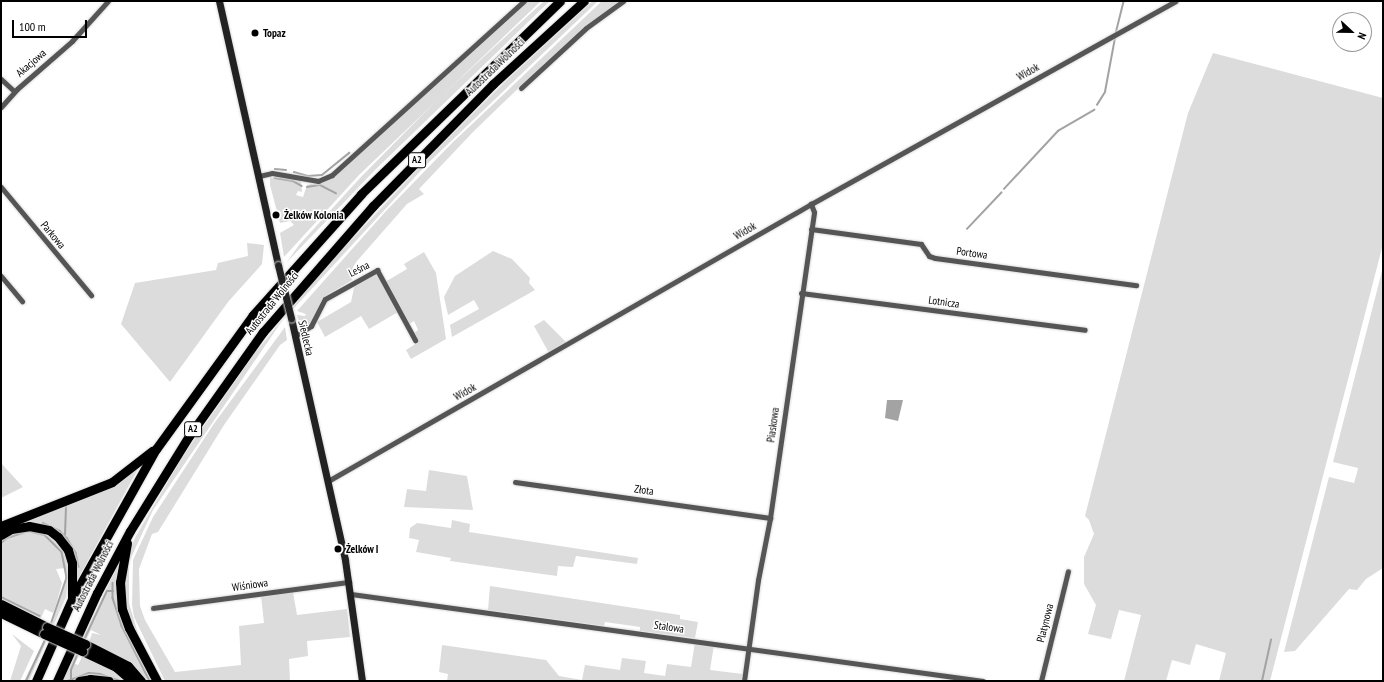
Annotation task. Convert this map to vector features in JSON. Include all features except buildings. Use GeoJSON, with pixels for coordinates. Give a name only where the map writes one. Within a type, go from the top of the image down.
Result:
{"type":"FeatureCollection","features":[{"type":"Feature","properties":{"kind":"highway","name":"Autostrada Wolności"},"geometry":{"type":"LineString","coordinates":[[36,681],[72,599],[156,448],[249,321],[307,252],[426,129],[560,1]]}},
{"type":"Feature","properties":{"kind":"highway","name":"Autostrada Wolności"},"geometry":{"type":"LineString","coordinates":[[57,681],[97,593],[130,532],[188,436],[236,368],[316,268],[432,144],[584,1]]}},
{"type":"Feature","properties":{"kind":"highway"},"geometry":{"type":"LineString","coordinates":[[1,526],[112,482],[156,448]]}},
{"type":"Feature","properties":{"kind":"highway"},"geometry":{"type":"LineString","coordinates":[[1,535],[11,529],[29,526],[49,530],[58,537],[68,550],[72,563],[72,599]]}},
{"type":"Feature","properties":{"kind":"highway"},"geometry":{"type":"LineString","coordinates":[[130,532],[121,569],[120,600],[129,628],[157,681]]}},
{"type":"Feature","properties":{"kind":"highway"},"geometry":{"type":"LineString","coordinates":[[1,604],[45,630]]}},
{"type":"Feature","properties":{"kind":"highway"},"geometry":{"type":"LineString","coordinates":[[1,613],[45,630],[128,666],[141,681]]}},
{"type":"Feature","properties":{"kind":"highway"},"geometry":{"type":"LineString","coordinates":[[84,647],[116,667],[132,681]]}},
{"type":"Feature","properties":{"kind":"highway"},"geometry":{"type":"LineString","coordinates":[[79,681],[90,679],[109,681]]}},
{"type":"Feature","properties":{"kind":"main road","name":"Siedlecka"},"geometry":{"type":"LineString","coordinates":[[220,1],[278,265],[328,481],[349,582],[362,681]]}},
{"type":"Feature","properties":{"kind":"street","name":"Akacjowa"},"geometry":{"type":"LineString","coordinates":[[1,107],[14,92],[72,41],[108,1]]}},
{"type":"Feature","properties":{"kind":"street"},"geometry":{"type":"LineString","coordinates":[[259,176],[272,174],[318,181],[332,175],[524,1]]}},
{"type":"Feature","properties":{"kind":"street"},"geometry":{"type":"LineString","coordinates":[[521,88],[586,28],[623,1]]}},
{"type":"Feature","properties":{"kind":"street","name":"Widok"},"geometry":{"type":"LineString","coordinates":[[328,481],[811,204],[1175,1]]}},
{"type":"Feature","properties":{"kind":"street"},"geometry":{"type":"LineString","coordinates":[[1,79],[14,92]]}},
{"type":"Feature","properties":{"kind":"street","name":"Parkowa"},"geometry":{"type":"LineString","coordinates":[[1,187],[91,295]]}},
{"type":"Feature","properties":{"kind":"street","name":"Piaskowa"},"geometry":{"type":"LineString","coordinates":[[744,681],[748,648],[770,518],[801,293],[814,212],[811,204]]}},
{"type":"Feature","properties":{"kind":"street","name":"Portowa"},"geometry":{"type":"LineString","coordinates":[[811,229],[921,244],[929,256],[935,258],[1136,285]]}},
{"type":"Feature","properties":{"kind":"street","name":"Leśna"},"geometry":{"type":"LineString","coordinates":[[295,336],[311,326],[325,299],[377,270],[415,340]]}},
{"type":"Feature","properties":{"kind":"street"},"geometry":{"type":"LineString","coordinates":[[1,276],[22,301]]}},
{"type":"Feature","properties":{"kind":"street","name":"Lotnicza"},"geometry":{"type":"LineString","coordinates":[[801,293],[1085,330]]}},
{"type":"Feature","properties":{"kind":"street","name":"Złota"},"geometry":{"type":"LineString","coordinates":[[515,482],[770,518]]}},
{"type":"Feature","properties":{"kind":"street","name":"Platynowa"},"geometry":{"type":"LineString","coordinates":[[1041,681],[1068,571]]}},
{"type":"Feature","properties":{"kind":"street","name":"Wiśniowa"},"geometry":{"type":"LineString","coordinates":[[153,608],[349,582]]}},
{"type":"Feature","properties":{"kind":"street","name":"Stalowa"},"geometry":{"type":"LineString","coordinates":[[351,594],[983,681]]}},
{"type":"Feature","properties":{"kind":"shaded area"},"geometry":{"type":"Polygon","coordinates":[[[527,1],[541,1],[359,175],[284,257],[280,233],[294,225],[290,221],[280,223],[270,185],[270,177],[301,181],[302,192],[298,191],[296,195],[303,197],[307,185],[331,179],[527,1]]]}},
{"type":"Feature","properties":{"kind":"shaded area"},"geometry":{"type":"Polygon","coordinates":[[[544,1],[550,1],[375,170],[287,262],[299,245],[360,178],[438,99],[544,1]]]}},
{"type":"Feature","properties":{"kind":"shaded area"},"geometry":{"type":"Polygon","coordinates":[[[593,1],[598,1],[426,165],[282,321],[153,510],[129,562],[129,603],[138,634],[163,681],[161,681],[132,626],[125,604],[123,580],[127,556],[136,536],[183,456],[255,353],[325,268],[431,155],[508,79],[593,1]]]}},
{"type":"Feature","properties":{"kind":"shaded area"},"geometry":{"type":"Polygon","coordinates":[[[602,1],[619,1],[527,80],[474,131],[419,189],[424,194],[407,204],[357,261],[353,267],[352,280],[324,297],[310,323],[301,330],[297,315],[305,316],[306,314],[297,311],[386,211],[451,144],[602,1]]]}},
{"type":"Feature","properties":{"kind":"shaded area"},"geometry":{"type":"Polygon","coordinates":[[[1213,53],[1383,98],[1383,244],[1270,681],[1219,681],[1226,653],[1196,644],[1190,665],[1172,660],[1166,681],[1124,681],[1141,615],[1119,610],[1111,639],[1088,634],[1096,605],[1084,584],[1084,557],[1094,534],[1089,520],[1085,516],[1188,113],[1213,53]]]}},
{"type":"Feature","properties":{"kind":"shaded area"},"geometry":{"type":"Polygon","coordinates":[[[247,243],[264,245],[262,264],[228,302],[170,382],[121,324],[135,283],[216,270],[218,263],[248,256],[247,243]]]}},
{"type":"Feature","properties":{"kind":"shaded area"},"geometry":{"type":"Polygon","coordinates":[[[493,251],[512,259],[530,278],[529,283],[535,290],[452,337],[450,325],[479,309],[474,300],[448,315],[444,297],[455,276],[493,251]]]}},
{"type":"Feature","properties":{"kind":"shaded area"},"geometry":{"type":"Polygon","coordinates":[[[424,252],[436,273],[446,339],[411,359],[406,350],[417,343],[413,334],[418,330],[414,321],[408,325],[385,282],[407,269],[404,264],[424,252]]]}},
{"type":"Feature","properties":{"kind":"shaded area"},"geometry":{"type":"Polygon","coordinates":[[[376,271],[398,312],[369,329],[361,316],[325,337],[317,322],[351,302],[355,283],[376,271]]]}},
{"type":"Feature","properties":{"kind":"shaded area"},"geometry":{"type":"Polygon","coordinates":[[[1382,271],[1383,568],[1366,579],[1357,590],[1349,589],[1295,651],[1284,652],[1329,477],[1354,483],[1357,473],[1358,468],[1333,462],[1382,271]]]}},
{"type":"Feature","properties":{"kind":"shaded area"},"geometry":{"type":"Polygon","coordinates":[[[544,320],[567,343],[549,353],[534,326],[544,320]]]}},
{"type":"Feature","properties":{"kind":"shaded area"},"geometry":{"type":"Polygon","coordinates":[[[285,327],[287,340],[280,345],[224,425],[158,532],[152,534],[139,569],[140,606],[145,620],[175,672],[241,665],[239,626],[264,623],[261,596],[293,592],[297,615],[347,609],[350,637],[307,641],[308,656],[289,659],[290,681],[165,681],[134,617],[132,605],[133,560],[153,517],[213,425],[285,327]]]}},
{"type":"Feature","properties":{"kind":"shaded area"},"geometry":{"type":"Polygon","coordinates":[[[887,400],[903,400],[898,421],[885,418],[887,400]]]}},
{"type":"Feature","properties":{"kind":"shaded area"},"geometry":{"type":"Polygon","coordinates":[[[1,463],[23,487],[1,498],[1,463]]]}},
{"type":"Feature","properties":{"kind":"shaded area"},"geometry":{"type":"Polygon","coordinates":[[[140,465],[75,584],[76,572],[54,530],[1,530],[109,487],[140,465]]]}},
{"type":"Feature","properties":{"kind":"shaded area"},"geometry":{"type":"Polygon","coordinates":[[[429,470],[467,476],[473,510],[404,507],[407,489],[426,491],[429,470]]]}},
{"type":"Feature","properties":{"kind":"shaded area"},"geometry":{"type":"Polygon","coordinates":[[[452,520],[470,524],[469,532],[638,558],[637,564],[576,556],[573,567],[558,566],[557,576],[450,561],[451,558],[416,552],[419,540],[409,538],[410,528],[417,523],[451,528],[452,520]]]}},
{"type":"Feature","properties":{"kind":"shaded area"},"geometry":{"type":"Polygon","coordinates":[[[33,529],[55,539],[65,553],[69,567],[66,597],[29,681],[24,681],[52,624],[65,583],[65,568],[56,569],[62,583],[56,605],[53,613],[45,609],[40,620],[1,600],[1,540],[12,532],[33,529]]]}},
{"type":"Feature","properties":{"kind":"shaded area"},"geometry":{"type":"Polygon","coordinates":[[[121,559],[117,584],[153,681],[145,681],[89,643],[92,633],[101,635],[91,630],[75,664],[78,665],[83,655],[104,664],[128,681],[115,681],[103,677],[62,681],[121,559]]]}},
{"type":"Feature","properties":{"kind":"shaded area"},"geometry":{"type":"Polygon","coordinates":[[[490,586],[680,615],[680,619],[698,622],[695,638],[640,631],[640,627],[605,622],[604,626],[488,610],[490,586]]]}},
{"type":"Feature","properties":{"kind":"shaded area"},"geometry":{"type":"Polygon","coordinates":[[[12,634],[34,651],[20,681],[10,681],[21,646],[12,634]]]}},
{"type":"Feature","properties":{"kind":"shaded area"},"geometry":{"type":"Polygon","coordinates":[[[695,642],[714,645],[710,670],[743,674],[742,681],[447,681],[448,674],[439,672],[442,645],[546,660],[559,676],[582,680],[585,665],[620,670],[622,658],[646,661],[644,673],[665,676],[667,664],[691,667],[695,642]]]}},
{"type":"Feature","properties":{"kind":"waterway"},"geometry":{"type":"LineString","coordinates":[[1116,32],[1124,1]]}},
{"type":"Feature","properties":{"kind":"waterway"},"geometry":{"type":"LineString","coordinates":[[1097,105],[1105,92],[1115,38]]}},
{"type":"Feature","properties":{"kind":"waterway"},"geometry":{"type":"LineString","coordinates":[[1004,189],[1058,131],[1094,110]]}},
{"type":"Feature","properties":{"kind":"waterway"},"geometry":{"type":"LineString","coordinates":[[294,172],[308,176],[322,175],[349,153]]}},
{"type":"Feature","properties":{"kind":"waterway"},"geometry":{"type":"LineString","coordinates":[[275,169],[286,170]]}},
{"type":"Feature","properties":{"kind":"waterway"},"geometry":{"type":"LineString","coordinates":[[275,178],[293,181],[302,186]]}},
{"type":"Feature","properties":{"kind":"waterway"},"geometry":{"type":"LineString","coordinates":[[307,187],[320,185],[336,193]]}},
{"type":"Feature","properties":{"kind":"waterway"},"geometry":{"type":"LineString","coordinates":[[967,229],[1001,193]]}},
{"type":"Feature","properties":{"kind":"waterway"},"geometry":{"type":"LineString","coordinates":[[65,535],[66,506]]}},
{"type":"Feature","properties":{"kind":"waterway"},"geometry":{"type":"LineString","coordinates":[[43,523],[60,531],[67,538],[76,553],[79,567]]}},
{"type":"Feature","properties":{"kind":"waterway"},"geometry":{"type":"LineString","coordinates":[[1,543],[7,538],[28,531],[45,535],[62,552],[67,578],[51,625]]}},
{"type":"Feature","properties":{"kind":"waterway"},"geometry":{"type":"LineString","coordinates":[[113,583],[113,598],[122,626],[150,681]]}},
{"type":"Feature","properties":{"kind":"waterway"},"geometry":{"type":"LineString","coordinates":[[84,640],[107,591],[113,591]]}},
{"type":"Feature","properties":{"kind":"waterway"},"geometry":{"type":"LineString","coordinates":[[1,597],[40,616]]}},
{"type":"Feature","properties":{"kind":"waterway"},"geometry":{"type":"LineString","coordinates":[[26,681],[46,638]]}},
{"type":"Feature","properties":{"kind":"waterway"},"geometry":{"type":"LineString","coordinates":[[1262,681],[1271,640]]}},
{"type":"Feature","properties":{"kind":"waterway"},"geometry":{"type":"LineString","coordinates":[[71,679],[71,670],[78,653]]}},
{"type":"Feature","properties":{"kind":"waterway"},"geometry":{"type":"LineString","coordinates":[[68,681],[89,673],[100,674],[120,681]]}},
{"type":"Feature","properties":{"kind":"place","name":"Topaz"},"geometry":{"type":"Point","coordinates":[255,33]}},
{"type":"Feature","properties":{"kind":"place","name":"Żelków Kolonia"},"geometry":{"type":"Point","coordinates":[276,215]}},
{"type":"Feature","properties":{"kind":"place","name":"Żelków I"},"geometry":{"type":"Point","coordinates":[338,549]}}]}
